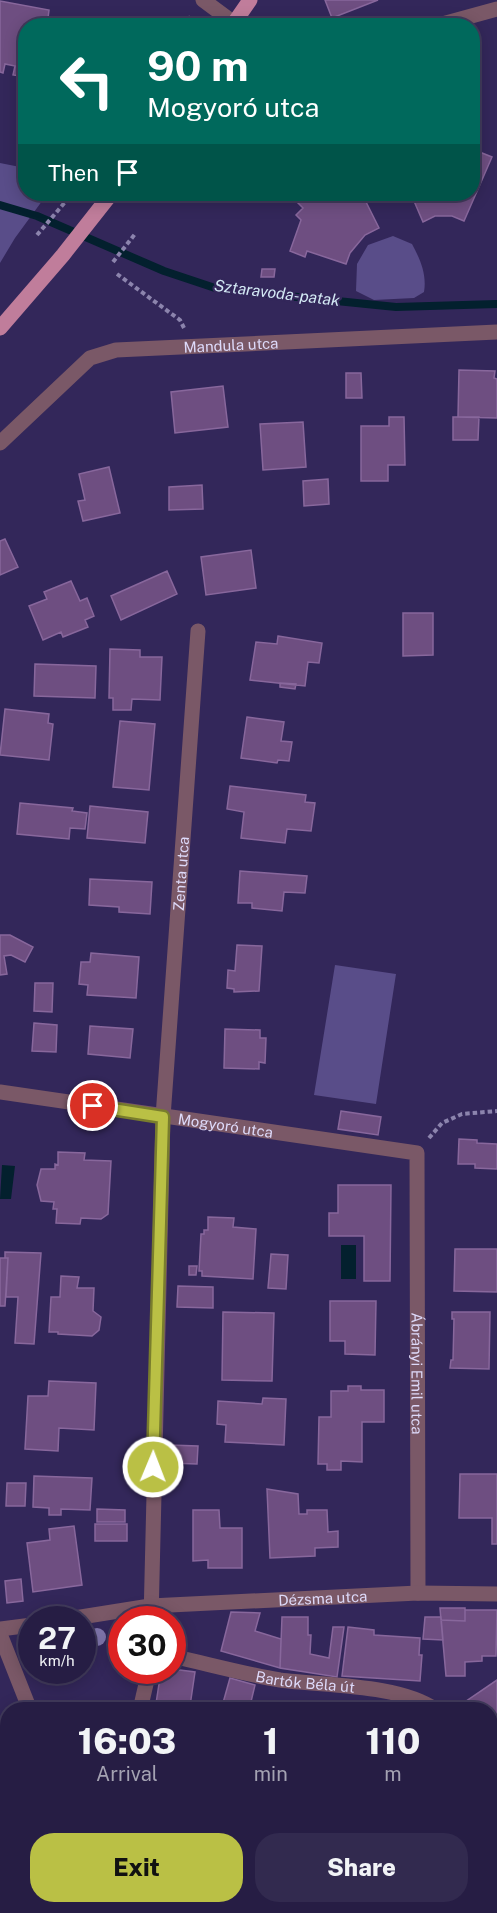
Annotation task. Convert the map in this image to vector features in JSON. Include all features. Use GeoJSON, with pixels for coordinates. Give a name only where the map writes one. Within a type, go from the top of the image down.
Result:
{"type":"FeatureCollection","features":[{"type":"Feature","properties":{"kind":"main road"},"geometry":{"type":"LineString","coordinates":[[237,18],[250,0]]}},
{"type":"Feature","properties":{"kind":"main road"},"geometry":{"type":"LineString","coordinates":[[0,328],[106,201]]}},
{"type":"Feature","properties":{"kind":"street"},"geometry":{"type":"LineString","coordinates":[[203,0],[226,18]]}},
{"type":"Feature","properties":{"kind":"street"},"geometry":{"type":"LineString","coordinates":[[464,18],[497,9]]}},
{"type":"Feature","properties":{"kind":"street","name":"Mandula utca"},"geometry":{"type":"LineString","coordinates":[[0,443],[90,358],[116,350],[497,332]]}},
{"type":"Feature","properties":{"kind":"street","name":"Zenta utca"},"geometry":{"type":"LineString","coordinates":[[150,1606],[163,1117],[198,631]]}},
{"type":"Feature","properties":{"kind":"street","name":"Mogyoró utca"},"geometry":{"type":"LineString","coordinates":[[0,1092],[417,1153]]}},
{"type":"Feature","properties":{"kind":"street","name":"Ábrányi Emil utca"},"geometry":{"type":"LineString","coordinates":[[417,1153],[418,1593]]}},
{"type":"Feature","properties":{"kind":"street","name":"Dézsma utca"},"geometry":{"type":"LineString","coordinates":[[186,1610],[418,1593],[497,1594]]}},
{"type":"Feature","properties":{"kind":"street"},"geometry":{"type":"LineString","coordinates":[[0,1629],[18,1627]]}},
{"type":"Feature","properties":{"kind":"street"},"geometry":{"type":"LineString","coordinates":[[0,1634],[27,1702]]}},
{"type":"Feature","properties":{"kind":"street","name":"Bartók Béla út"},"geometry":{"type":"LineString","coordinates":[[186,1659],[278,1680],[400,1694],[424,1702]]}},
{"type":"Feature","properties":{"kind":"street"},"geometry":{"type":"LineString","coordinates":[[142,1702],[146,1684]]}},
{"type":"Feature","properties":{"kind":"path"},"geometry":{"type":"LineString","coordinates":[[37,235],[66,201]]}},
{"type":"Feature","properties":{"kind":"path"},"geometry":{"type":"LineString","coordinates":[[113,262],[135,234]]}},
{"type":"Feature","properties":{"kind":"path"},"geometry":{"type":"LineString","coordinates":[[117,274],[180,320],[193,346]]}},
{"type":"Feature","properties":{"kind":"path"},"geometry":{"type":"LineString","coordinates":[[417,1153],[442,1123],[462,1114],[497,1111]]}},
{"type":"Feature","properties":{"kind":"shaded area"},"geometry":{"type":"Polygon","coordinates":[[[0,163],[18,167],[18,201],[42,201],[0,263],[0,163]]]}},
{"type":"Feature","properties":{"kind":"shaded area"},"geometry":{"type":"Polygon","coordinates":[[[393,236],[412,244],[424,273],[424,292],[414,298],[374,300],[356,291],[357,264],[368,245],[393,236]]]}},
{"type":"Feature","properties":{"kind":"shaded area"},"geometry":{"type":"Polygon","coordinates":[[[335,965],[396,974],[376,1104],[314,1095],[335,965]]]}},
{"type":"Feature","properties":{"kind":"water"},"geometry":{"type":"Polygon","coordinates":[[[2,1165],[15,1166],[11,1199],[0,1199],[2,1165]]]}},
{"type":"Feature","properties":{"kind":"water"},"geometry":{"type":"Polygon","coordinates":[[[341,1245],[356,1245],[356,1279],[341,1279],[341,1245]]]}},
{"type":"Feature","properties":{"kind":"building"},"geometry":{"type":"Polygon","coordinates":[[[325,0],[378,0],[332,18],[325,0]]]}},
{"type":"Feature","properties":{"kind":"building"},"geometry":{"type":"Polygon","coordinates":[[[0,1],[49,10],[48,18],[18,18],[18,76],[13,75],[15,66],[5,64],[3,73],[0,72],[0,1]]]}},
{"type":"Feature","properties":{"kind":"building"},"geometry":{"type":"Polygon","coordinates":[[[480,152],[492,157],[480,184],[480,152]]]}},
{"type":"Feature","properties":{"kind":"building"},"geometry":{"type":"Polygon","coordinates":[[[366,201],[379,228],[365,235],[350,253],[346,264],[307,251],[305,257],[290,251],[301,220],[296,215],[303,208],[297,202],[366,201]]]}},
{"type":"Feature","properties":{"kind":"building"},"geometry":{"type":"Polygon","coordinates":[[[414,201],[473,201],[464,221],[452,216],[435,216],[423,222],[414,201]]]}},
{"type":"Feature","properties":{"kind":"building"},"geometry":{"type":"Polygon","coordinates":[[[262,269],[275,269],[274,277],[261,277],[262,269]]]}},
{"type":"Feature","properties":{"kind":"building"},"geometry":{"type":"Polygon","coordinates":[[[459,370],[495,371],[497,418],[458,417],[459,370]]]}},
{"type":"Feature","properties":{"kind":"building"},"geometry":{"type":"Polygon","coordinates":[[[346,373],[361,373],[362,398],[346,398],[346,373]]]}},
{"type":"Feature","properties":{"kind":"building"},"geometry":{"type":"Polygon","coordinates":[[[223,386],[228,427],[175,433],[171,392],[223,386]]]}},
{"type":"Feature","properties":{"kind":"building"},"geometry":{"type":"Polygon","coordinates":[[[389,417],[404,417],[405,465],[388,465],[388,481],[361,481],[361,426],[389,426],[389,417]]]}},
{"type":"Feature","properties":{"kind":"building"},"geometry":{"type":"Polygon","coordinates":[[[453,417],[479,417],[478,440],[453,440],[453,417]]]}},
{"type":"Feature","properties":{"kind":"building"},"geometry":{"type":"Polygon","coordinates":[[[303,422],[306,467],[263,470],[260,424],[303,422]]]}},
{"type":"Feature","properties":{"kind":"building"},"geometry":{"type":"Polygon","coordinates":[[[109,467],[120,513],[83,521],[78,501],[85,500],[79,474],[109,467]]]}},
{"type":"Feature","properties":{"kind":"building"},"geometry":{"type":"Polygon","coordinates":[[[328,479],[329,504],[304,506],[303,481],[328,479]]]}},
{"type":"Feature","properties":{"kind":"building"},"geometry":{"type":"Polygon","coordinates":[[[202,485],[203,509],[169,510],[169,487],[202,485]]]}},
{"type":"Feature","properties":{"kind":"building"},"geometry":{"type":"Polygon","coordinates":[[[5,539],[18,567],[0,575],[0,541],[5,539]]]}},
{"type":"Feature","properties":{"kind":"building"},"geometry":{"type":"Polygon","coordinates":[[[251,550],[256,588],[206,595],[201,557],[251,550]]]}},
{"type":"Feature","properties":{"kind":"building"},"geometry":{"type":"Polygon","coordinates":[[[167,571],[177,594],[121,620],[111,596],[167,571]]]}},
{"type":"Feature","properties":{"kind":"building"},"geometry":{"type":"Polygon","coordinates":[[[71,581],[80,601],[87,598],[94,616],[85,620],[88,627],[63,637],[61,632],[43,640],[29,606],[47,599],[44,592],[71,581]]]}},
{"type":"Feature","properties":{"kind":"building"},"geometry":{"type":"Polygon","coordinates":[[[403,613],[433,613],[433,655],[403,656],[403,613]]]}},
{"type":"Feature","properties":{"kind":"building"},"geometry":{"type":"Polygon","coordinates":[[[278,636],[322,643],[319,663],[308,662],[305,686],[250,680],[256,642],[277,644],[278,636]]]}},
{"type":"Feature","properties":{"kind":"building"},"geometry":{"type":"Polygon","coordinates":[[[110,649],[140,650],[140,657],[162,657],[160,700],[132,699],[131,710],[113,710],[113,698],[109,698],[110,649]]]}},
{"type":"Feature","properties":{"kind":"building"},"geometry":{"type":"Polygon","coordinates":[[[35,664],[96,666],[95,698],[34,696],[35,664]]]}},
{"type":"Feature","properties":{"kind":"building"},"geometry":{"type":"Polygon","coordinates":[[[280,683],[296,684],[295,689],[280,687],[280,683]]]}},
{"type":"Feature","properties":{"kind":"building"},"geometry":{"type":"Polygon","coordinates":[[[5,709],[49,714],[48,723],[53,724],[49,760],[0,755],[5,709]]]}},
{"type":"Feature","properties":{"kind":"building"},"geometry":{"type":"Polygon","coordinates":[[[247,717],[284,722],[281,741],[292,742],[289,761],[278,760],[277,763],[241,758],[247,717]]]}},
{"type":"Feature","properties":{"kind":"building"},"geometry":{"type":"Polygon","coordinates":[[[120,721],[155,724],[149,790],[113,787],[120,721]]]}},
{"type":"Feature","properties":{"kind":"building"},"geometry":{"type":"Polygon","coordinates":[[[230,786],[306,795],[305,802],[315,803],[311,831],[287,829],[285,843],[241,838],[244,812],[227,809],[230,786]]]}},
{"type":"Feature","properties":{"kind":"building"},"geometry":{"type":"Polygon","coordinates":[[[20,803],[73,808],[72,811],[87,813],[85,829],[70,828],[69,839],[17,834],[20,803]]]}},
{"type":"Feature","properties":{"kind":"building"},"geometry":{"type":"Polygon","coordinates":[[[90,806],[148,812],[145,843],[87,838],[90,806]]]}},
{"type":"Feature","properties":{"kind":"building"},"geometry":{"type":"Polygon","coordinates":[[[240,871],[307,876],[305,893],[284,892],[282,911],[252,908],[252,903],[238,903],[240,871]]]}},
{"type":"Feature","properties":{"kind":"building"},"geometry":{"type":"Polygon","coordinates":[[[90,879],[152,882],[150,914],[119,912],[119,907],[89,905],[90,879]]]}},
{"type":"Feature","properties":{"kind":"building"},"geometry":{"type":"Polygon","coordinates":[[[0,935],[10,935],[33,947],[25,962],[11,955],[4,956],[7,974],[0,975],[0,935]]]}},
{"type":"Feature","properties":{"kind":"building"},"geometry":{"type":"Polygon","coordinates":[[[237,945],[262,946],[259,991],[234,992],[234,989],[227,988],[228,970],[235,971],[237,945]]]}},
{"type":"Feature","properties":{"kind":"building"},"geometry":{"type":"Polygon","coordinates":[[[91,953],[139,957],[136,998],[87,995],[88,985],[79,984],[81,962],[90,962],[91,953]]]}},
{"type":"Feature","properties":{"kind":"building"},"geometry":{"type":"Polygon","coordinates":[[[35,983],[53,983],[52,1012],[34,1011],[35,983]]]}},
{"type":"Feature","properties":{"kind":"building"},"geometry":{"type":"Polygon","coordinates":[[[34,1023],[57,1025],[56,1052],[32,1051],[34,1023]]]}},
{"type":"Feature","properties":{"kind":"building"},"geometry":{"type":"Polygon","coordinates":[[[90,1026],[133,1029],[130,1058],[88,1054],[90,1026]]]}},
{"type":"Feature","properties":{"kind":"building"},"geometry":{"type":"Polygon","coordinates":[[[225,1029],[260,1030],[260,1038],[266,1038],[265,1063],[259,1062],[259,1069],[224,1068],[225,1029]]]}},
{"type":"Feature","properties":{"kind":"building"},"geometry":{"type":"Polygon","coordinates":[[[341,1111],[381,1117],[378,1135],[338,1129],[341,1111]]]}},
{"type":"Feature","properties":{"kind":"building"},"geometry":{"type":"Polygon","coordinates":[[[459,1139],[497,1144],[497,1169],[475,1168],[475,1164],[458,1164],[459,1139]]]}},
{"type":"Feature","properties":{"kind":"building"},"geometry":{"type":"Polygon","coordinates":[[[58,1152],[85,1153],[84,1160],[111,1161],[108,1214],[101,1219],[81,1218],[80,1224],[56,1223],[57,1209],[53,1209],[54,1202],[41,1201],[37,1185],[41,1169],[55,1169],[55,1164],[58,1165],[58,1152]]]}},
{"type":"Feature","properties":{"kind":"building"},"geometry":{"type":"Polygon","coordinates":[[[338,1185],[391,1185],[390,1281],[364,1281],[364,1236],[329,1236],[329,1213],[338,1213],[338,1185]]]}},
{"type":"Feature","properties":{"kind":"building"},"geometry":{"type":"Polygon","coordinates":[[[208,1217],[234,1218],[233,1227],[256,1229],[253,1279],[202,1276],[202,1271],[199,1271],[201,1234],[204,1234],[204,1230],[208,1230],[208,1217]]]}},
{"type":"Feature","properties":{"kind":"building"},"geometry":{"type":"Polygon","coordinates":[[[455,1249],[497,1249],[497,1292],[454,1291],[455,1249]]]}},
{"type":"Feature","properties":{"kind":"building"},"geometry":{"type":"Polygon","coordinates":[[[5,1252],[41,1253],[34,1344],[15,1343],[18,1297],[6,1297],[8,1258],[5,1258],[5,1252]]]}},
{"type":"Feature","properties":{"kind":"building"},"geometry":{"type":"Polygon","coordinates":[[[271,1254],[288,1255],[286,1289],[268,1288],[271,1254]]]}},
{"type":"Feature","properties":{"kind":"building"},"geometry":{"type":"Polygon","coordinates":[[[0,1258],[8,1258],[5,1306],[0,1306],[0,1258]]]}},
{"type":"Feature","properties":{"kind":"building"},"geometry":{"type":"Polygon","coordinates":[[[189,1266],[197,1266],[196,1275],[189,1275],[189,1266]]]}},
{"type":"Feature","properties":{"kind":"building"},"geometry":{"type":"Polygon","coordinates":[[[61,1276],[79,1277],[77,1288],[94,1288],[93,1311],[101,1317],[99,1330],[92,1336],[49,1332],[51,1297],[60,1297],[61,1276]]]}},
{"type":"Feature","properties":{"kind":"building"},"geometry":{"type":"Polygon","coordinates":[[[178,1286],[213,1287],[213,1308],[177,1307],[178,1286]]]}},
{"type":"Feature","properties":{"kind":"building"},"geometry":{"type":"Polygon","coordinates":[[[330,1301],[376,1301],[375,1355],[345,1354],[345,1341],[330,1341],[330,1301]]]}},
{"type":"Feature","properties":{"kind":"building"},"geometry":{"type":"Polygon","coordinates":[[[223,1312],[274,1313],[272,1381],[222,1380],[223,1312]]]}},
{"type":"Feature","properties":{"kind":"building"},"geometry":{"type":"Polygon","coordinates":[[[452,1312],[490,1312],[489,1369],[450,1368],[451,1360],[453,1360],[454,1319],[452,1319],[452,1312]]]}},
{"type":"Feature","properties":{"kind":"building"},"geometry":{"type":"Polygon","coordinates":[[[49,1381],[96,1383],[94,1430],[59,1428],[58,1451],[25,1449],[28,1396],[48,1396],[49,1381]]]}},
{"type":"Feature","properties":{"kind":"building"},"geometry":{"type":"Polygon","coordinates":[[[348,1386],[361,1386],[361,1390],[384,1390],[384,1422],[362,1422],[362,1462],[341,1461],[341,1470],[327,1470],[327,1464],[318,1464],[319,1417],[331,1417],[331,1391],[348,1391],[348,1386]]]}},
{"type":"Feature","properties":{"kind":"building"},"geometry":{"type":"Polygon","coordinates":[[[263,1398],[286,1399],[284,1445],[225,1442],[226,1425],[217,1424],[218,1401],[262,1404],[263,1398]]]}},
{"type":"Feature","properties":{"kind":"building"},"geometry":{"type":"Polygon","coordinates":[[[169,1445],[198,1446],[197,1464],[169,1463],[169,1445]]]}},
{"type":"Feature","properties":{"kind":"building"},"geometry":{"type":"Polygon","coordinates":[[[460,1474],[497,1474],[497,1544],[492,1544],[492,1518],[459,1518],[460,1474]]]}},
{"type":"Feature","properties":{"kind":"building"},"geometry":{"type":"Polygon","coordinates":[[[34,1476],[92,1478],[90,1510],[61,1509],[61,1515],[49,1515],[49,1508],[33,1507],[34,1476]]]}},
{"type":"Feature","properties":{"kind":"building"},"geometry":{"type":"Polygon","coordinates":[[[7,1483],[26,1483],[25,1506],[6,1506],[7,1483]]]}},
{"type":"Feature","properties":{"kind":"building"},"geometry":{"type":"Polygon","coordinates":[[[267,1489],[298,1494],[299,1514],[307,1514],[307,1510],[327,1510],[328,1532],[338,1531],[338,1547],[315,1548],[315,1556],[270,1558],[267,1489]]]}},
{"type":"Feature","properties":{"kind":"building"},"geometry":{"type":"Polygon","coordinates":[[[97,1509],[125,1510],[125,1522],[97,1522],[97,1509]]]}},
{"type":"Feature","properties":{"kind":"building"},"geometry":{"type":"Polygon","coordinates":[[[193,1510],[219,1510],[220,1528],[242,1528],[242,1568],[208,1568],[208,1560],[193,1561],[193,1510]]]}},
{"type":"Feature","properties":{"kind":"building"},"geometry":{"type":"Polygon","coordinates":[[[95,1524],[127,1524],[127,1541],[95,1541],[95,1524]]]}},
{"type":"Feature","properties":{"kind":"building"},"geometry":{"type":"Polygon","coordinates":[[[74,1526],[82,1585],[33,1592],[27,1543],[50,1540],[49,1529],[74,1526]]]}},
{"type":"Feature","properties":{"kind":"building"},"geometry":{"type":"Polygon","coordinates":[[[21,1579],[23,1601],[7,1603],[5,1581],[21,1579]]]}},
{"type":"Feature","properties":{"kind":"building"},"geometry":{"type":"Polygon","coordinates":[[[440,1608],[465,1608],[465,1621],[441,1620],[440,1608]]]}},
{"type":"Feature","properties":{"kind":"building"},"geometry":{"type":"Polygon","coordinates":[[[465,1610],[497,1610],[496,1656],[482,1656],[482,1661],[465,1662],[465,1676],[446,1676],[441,1620],[465,1621],[465,1610]]]}},
{"type":"Feature","properties":{"kind":"building"},"geometry":{"type":"Polygon","coordinates":[[[231,1612],[260,1613],[255,1631],[281,1639],[280,1668],[221,1651],[231,1612]]]}},
{"type":"Feature","properties":{"kind":"building"},"geometry":{"type":"Polygon","coordinates":[[[282,1617],[308,1617],[308,1635],[311,1635],[310,1654],[329,1658],[333,1627],[344,1627],[337,1677],[280,1668],[282,1617]]]}},
{"type":"Feature","properties":{"kind":"building"},"geometry":{"type":"Polygon","coordinates":[[[425,1617],[441,1617],[443,1640],[423,1639],[425,1617]]]}},
{"type":"Feature","properties":{"kind":"building"},"geometry":{"type":"Polygon","coordinates":[[[348,1627],[374,1630],[374,1635],[420,1638],[419,1655],[422,1655],[420,1681],[342,1676],[348,1627]]]}},
{"type":"Feature","properties":{"kind":"building"},"geometry":{"type":"Polygon","coordinates":[[[186,1671],[195,1672],[191,1702],[156,1702],[159,1684],[186,1684],[186,1671]]]}},
{"type":"Feature","properties":{"kind":"building"},"geometry":{"type":"Polygon","coordinates":[[[230,1678],[255,1685],[251,1702],[223,1702],[230,1678]]]}},
{"type":"Feature","properties":{"kind":"building"},"geometry":{"type":"Polygon","coordinates":[[[497,1680],[497,1702],[465,1702],[497,1680]]]}},
{"type":"Feature","properties":{"kind":"waterway","name":"Sztaravoda-patak"},"geometry":{"type":"LineString","coordinates":[[0,205],[37,216],[164,271],[218,289],[396,307],[497,304]]}},
{"type":"Feature","properties":{"kind":"route"},"geometry":{"type":"LineString","coordinates":[[93,1106],[163,1117],[153,1467]]}}]}
